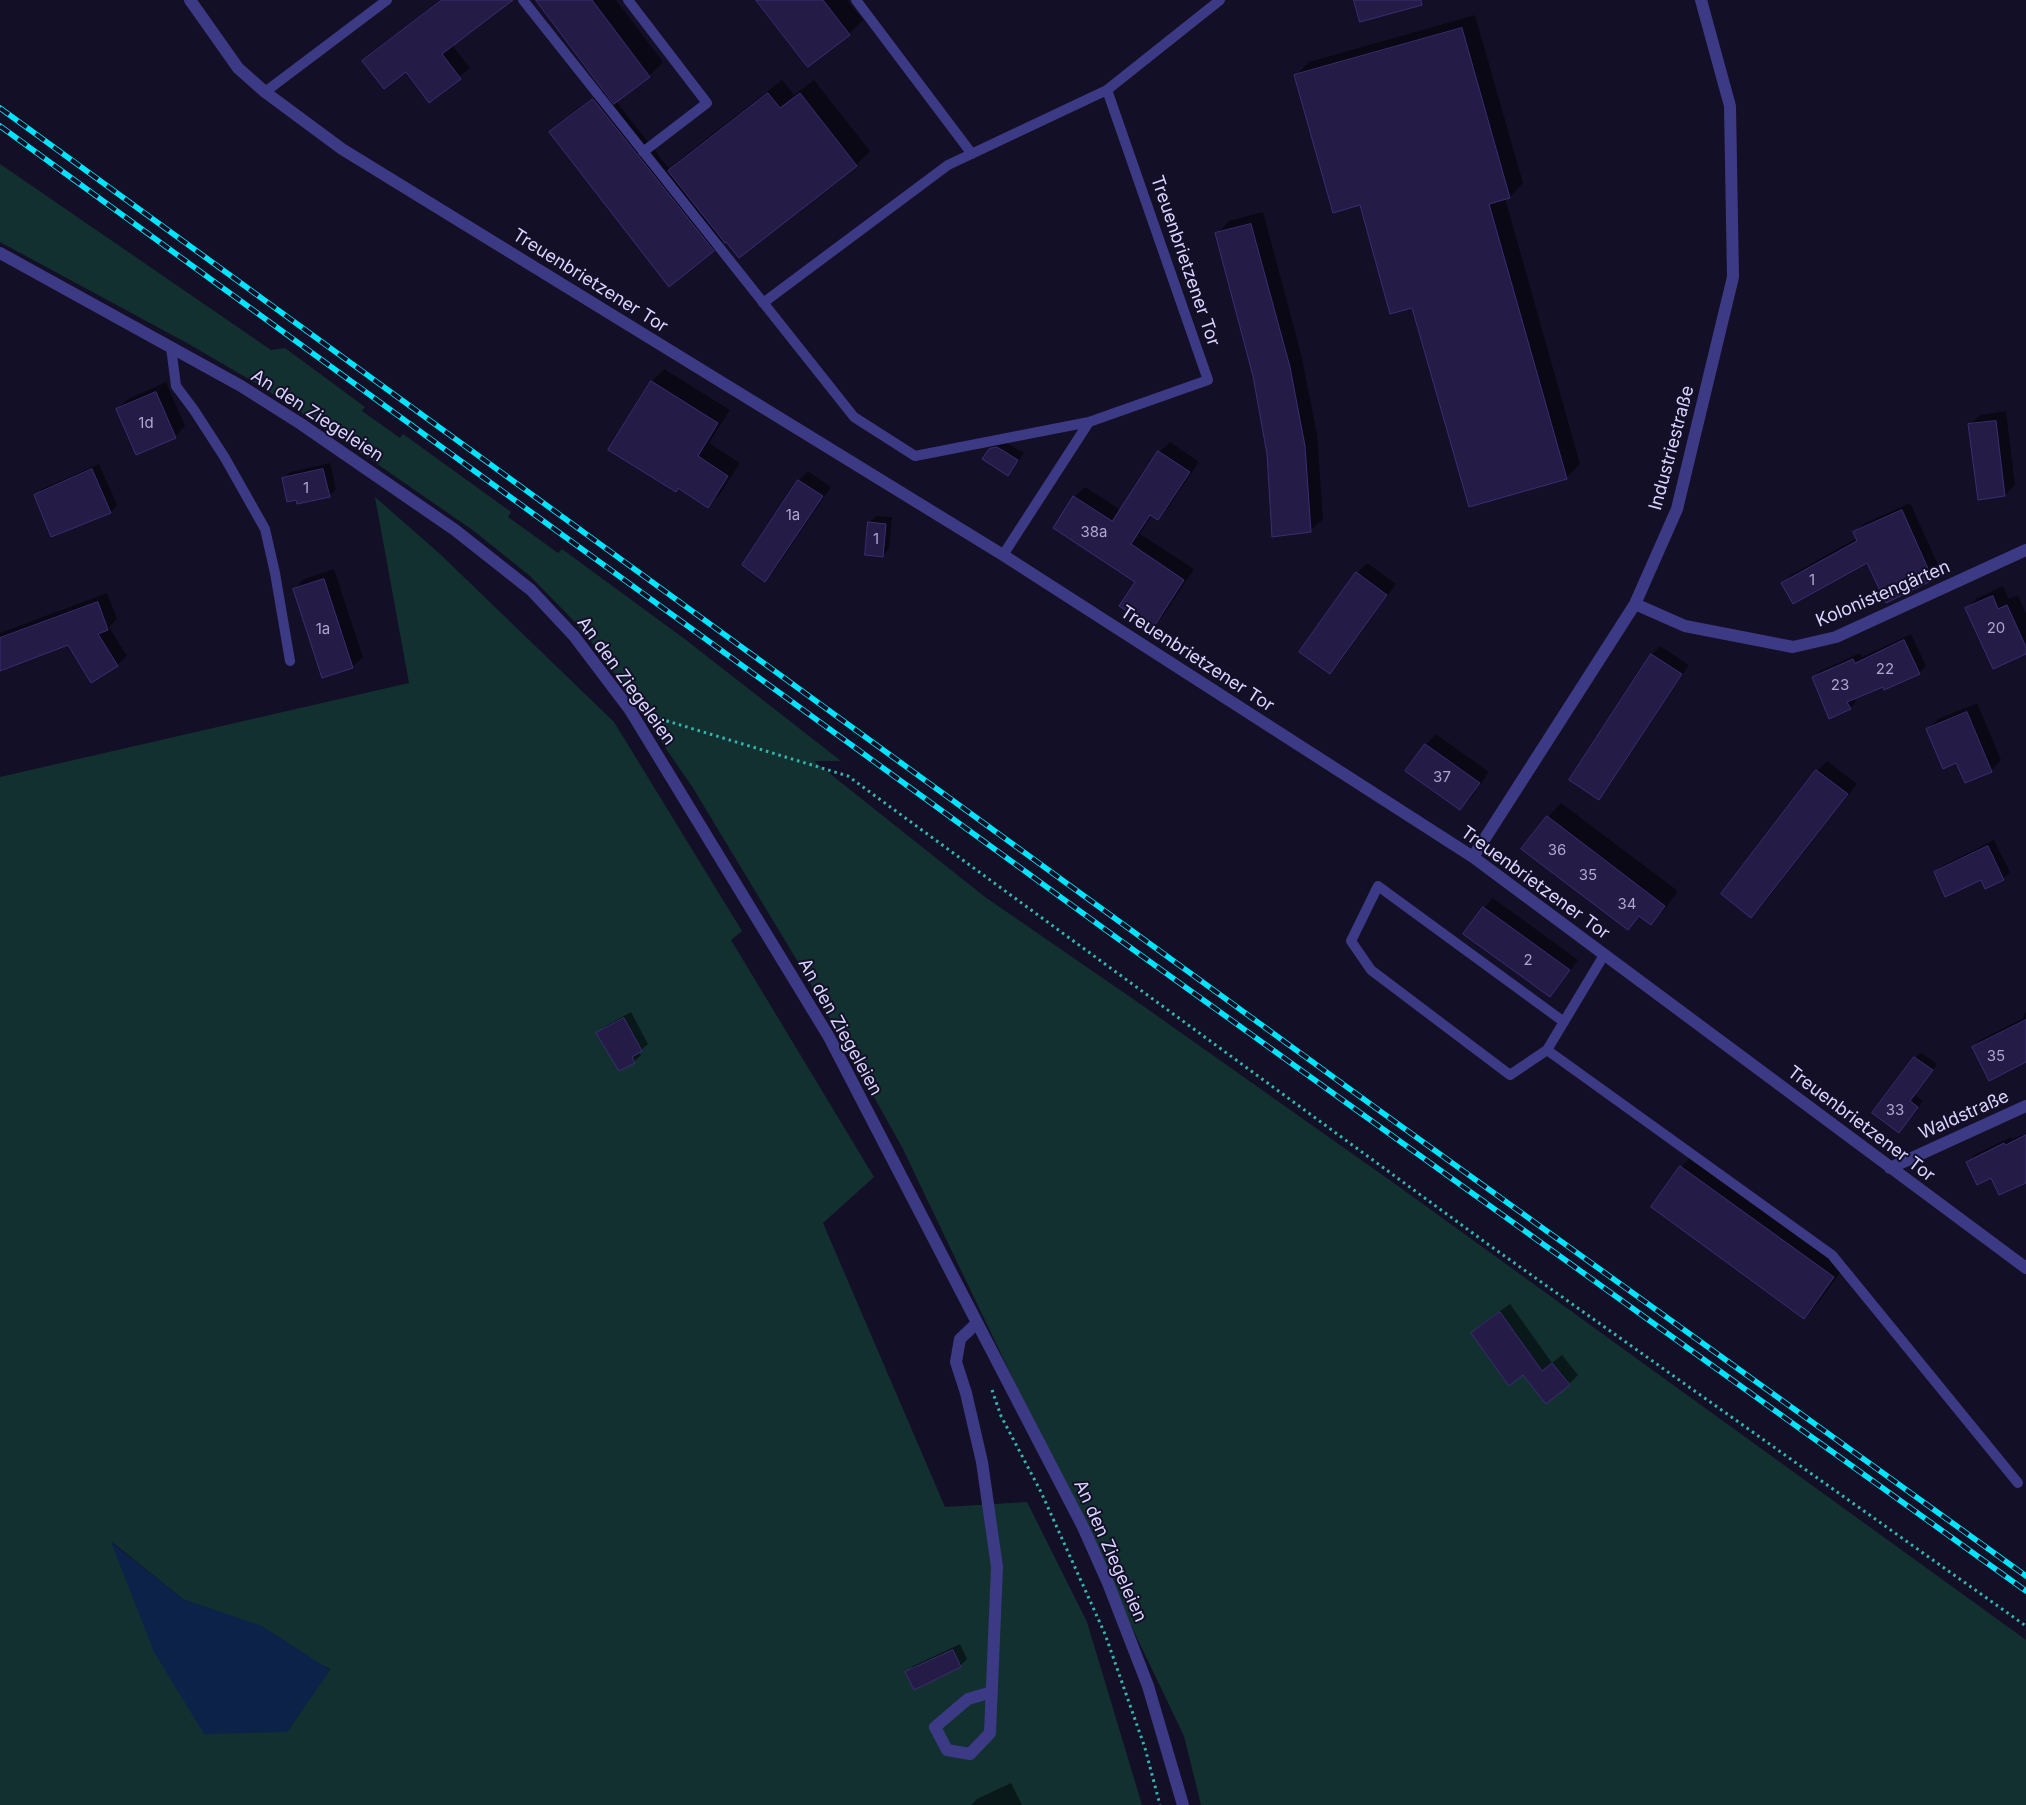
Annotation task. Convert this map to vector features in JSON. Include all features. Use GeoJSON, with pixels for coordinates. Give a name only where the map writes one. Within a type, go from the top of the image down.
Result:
{"type":"FeatureCollection","features":[{"type":"Feature","properties":{"kind":"street","name":"Treuenbrietzener Tor"},"geometry":{"type":"LineString","coordinates":[[190,0],[238,68],[265,92],[342,149],[1003,555],[1473,857],[2026,1268]]}},
{"type":"Feature","properties":{"kind":"street","name":"Industriestraße"},"geometry":{"type":"LineString","coordinates":[[1473,857],[1635,604],[1676,509],[1733,277],[1730,106],[1701,0]]}},
{"type":"Feature","properties":{"kind":"street","name":"An den Ziegeleien"},"geometry":{"type":"LineString","coordinates":[[0,253],[241,386],[300,424],[455,530],[507,570],[553,612],[587,652],[630,710],[829,1037],[1083,1527],[1108,1583],[1148,1686],[1183,1805]]}},
{"type":"Feature","properties":{"kind":"street","name":"Kolonistengärten"},"geometry":{"type":"LineString","coordinates":[[1635,604],[1685,626],[1792,647],[1836,637],[2026,550]]}},
{"type":"Feature","properties":{"kind":"street","name":"Waldstraße"},"geometry":{"type":"LineString","coordinates":[[1890,1168],[2026,1106]]}},
{"type":"Feature","properties":{"kind":"street"},"geometry":{"type":"LineString","coordinates":[[977,1323],[960,1339],[956,1362],[966,1393],[982,1462],[997,1567],[992,1692],[990,1733],[970,1754],[947,1750],[935,1727],[968,1699],[992,1692]]}},
{"type":"Feature","properties":{"kind":"lane"},"geometry":{"type":"LineString","coordinates":[[265,92],[387,0]]}},
{"type":"Feature","properties":{"kind":"lane","name":"Treuenbrietzener Tor"},"geometry":{"type":"LineString","coordinates":[[522,0],[854,417],[915,456],[1089,422],[1208,380],[1107,90]]}},
{"type":"Feature","properties":{"kind":"lane"},"geometry":{"type":"LineString","coordinates":[[628,0],[707,103],[643,152]]}},
{"type":"Feature","properties":{"kind":"lane"},"geometry":{"type":"LineString","coordinates":[[856,0],[972,154]]}},
{"type":"Feature","properties":{"kind":"lane"},"geometry":{"type":"LineString","coordinates":[[763,303],[948,165],[1107,90],[1220,0]]}},
{"type":"Feature","properties":{"kind":"lane"},"geometry":{"type":"LineString","coordinates":[[171,347],[176,386],[226,458],[265,529],[276,573],[290,661]]}},
{"type":"Feature","properties":{"kind":"lane"},"geometry":{"type":"LineString","coordinates":[[1003,555],[1089,422]]}},
{"type":"Feature","properties":{"kind":"lane"},"geometry":{"type":"LineString","coordinates":[[1564,1022],[1378,886],[1351,941],[1370,970],[1510,1075],[1547,1050],[1564,1022],[1604,955]]}},
{"type":"Feature","properties":{"kind":"lane"},"geometry":{"type":"LineString","coordinates":[[1547,1050],[1832,1255],[2018,1483]]}},
{"type":"Feature","properties":{"kind":"path"},"geometry":{"type":"LineString","coordinates":[[630,710],[848,776],[1489,1245],[2026,1626]]}},
{"type":"Feature","properties":{"kind":"path"},"geometry":{"type":"LineString","coordinates":[[992,1390],[1001,1416],[1041,1492],[1105,1634],[1145,1748],[1160,1805]]}},
{"type":"Feature","properties":{"kind":"green space"},"geometry":{"type":"Polygon","coordinates":[[[0,164],[271,350],[285,348],[365,407],[362,411],[400,438],[403,434],[511,512],[508,517],[558,553],[562,549],[686,640],[841,761],[814,761],[985,897],[1398,1186],[2026,1640],[2026,1805],[1201,1805],[1184,1736],[902,1147],[801,967],[693,788],[599,651],[573,620],[530,576],[474,531],[328,430],[259,385],[187,343],[0,242],[0,164]]]}},
{"type":"Feature","properties":{"kind":"green space"},"geometry":{"type":"Polygon","coordinates":[[[375,497],[440,554],[614,722],[742,931],[731,940],[874,1177],[823,1223],[945,1507],[1027,1502],[1087,1622],[1142,1805],[0,1805],[0,777],[409,683],[375,497]],[[112,1542],[287,1732],[330,1669],[183,1599],[112,1542]]]}},
{"type":"Feature","properties":{"kind":"water"},"geometry":{"type":"Polygon","coordinates":[[[111,1542],[183,1599],[262,1626],[330,1670],[287,1732],[204,1734],[154,1652],[111,1542]]]}},
{"type":"Feature","properties":{"kind":"building"},"geometry":{"type":"Polygon","coordinates":[[[442,0],[513,0],[442,54],[461,79],[429,103],[406,72],[384,89],[362,61],[442,0]]]}},
{"type":"Feature","properties":{"kind":"building"},"geometry":{"type":"Polygon","coordinates":[[[536,0],[592,0],[650,77],[614,104],[536,0]]]}},
{"type":"Feature","properties":{"kind":"building"},"geometry":{"type":"Polygon","coordinates":[[[756,0],[823,0],[850,35],[808,67],[756,0]]]}},
{"type":"Feature","properties":{"kind":"building"},"geometry":{"type":"Polygon","coordinates":[[[1354,0],[1421,0],[1422,5],[1360,22],[1354,0]]]}},
{"type":"Feature","properties":{"kind":"building"},"geometry":{"type":"Polygon","coordinates":[[[1462,28],[1510,198],[1489,204],[1567,479],[1469,507],[1412,308],[1390,314],[1360,205],[1333,213],[1294,75],[1462,28]]]}},
{"type":"Feature","properties":{"kind":"building"},"geometry":{"type":"Polygon","coordinates":[[[768,93],[780,108],[800,93],[857,166],[739,258],[668,171],[768,93]]]}},
{"type":"Feature","properties":{"kind":"building"},"geometry":{"type":"Polygon","coordinates":[[[593,99],[714,251],[669,287],[549,132],[593,99]]]}},
{"type":"Feature","properties":{"kind":"building"},"geometry":{"type":"Polygon","coordinates":[[[1251,224],[1290,367],[1305,446],[1311,532],[1272,537],[1267,454],[1253,376],[1215,233],[1251,224]]]}},
{"type":"Feature","properties":{"kind":"building"},"geometry":{"type":"Polygon","coordinates":[[[651,381],[718,423],[698,456],[728,476],[708,508],[678,488],[676,492],[608,450],[651,381]]]}},
{"type":"Feature","properties":{"kind":"building"},"geometry":{"type":"Polygon","coordinates":[[[156,392],[176,438],[136,455],[116,409],[156,392]]]}},
{"type":"Feature","properties":{"kind":"building"},"geometry":{"type":"Polygon","coordinates":[[[1996,421],[2005,496],[1978,500],[1968,424],[1996,421]]]}},
{"type":"Feature","properties":{"kind":"building"},"geometry":{"type":"Polygon","coordinates":[[[997,447],[1018,460],[1008,476],[982,459],[989,449],[997,447]]]}},
{"type":"Feature","properties":{"kind":"building"},"geometry":{"type":"Polygon","coordinates":[[[1158,451],[1190,472],[1158,520],[1150,515],[1131,544],[1184,580],[1153,628],[1119,606],[1135,582],[1053,528],[1073,496],[1112,521],[1158,451]]]}},
{"type":"Feature","properties":{"kind":"building"},"geometry":{"type":"Polygon","coordinates":[[[92,469],[111,513],[51,537],[34,495],[92,469]]]}},
{"type":"Feature","properties":{"kind":"building"},"geometry":{"type":"Polygon","coordinates":[[[323,469],[330,497],[297,504],[296,500],[287,502],[282,478],[323,469]]]}},
{"type":"Feature","properties":{"kind":"building"},"geometry":{"type":"Polygon","coordinates":[[[798,480],[823,496],[765,582],[742,565],[798,480]]]}},
{"type":"Feature","properties":{"kind":"building"},"geometry":{"type":"Polygon","coordinates":[[[1902,510],[1933,580],[1886,603],[1867,563],[1793,604],[1781,583],[1857,541],[1853,532],[1902,510]]]}},
{"type":"Feature","properties":{"kind":"building"},"geometry":{"type":"Polygon","coordinates":[[[868,522],[886,524],[883,557],[865,555],[868,522]]]}},
{"type":"Feature","properties":{"kind":"building"},"geometry":{"type":"Polygon","coordinates":[[[1356,572],[1387,595],[1330,674],[1299,652],[1356,572]]]}},
{"type":"Feature","properties":{"kind":"building"},"geometry":{"type":"Polygon","coordinates":[[[324,579],[353,668],[322,678],[293,589],[324,579]]]}},
{"type":"Feature","properties":{"kind":"building"},"geometry":{"type":"Polygon","coordinates":[[[1993,596],[1998,609],[2007,605],[2026,647],[2026,654],[1993,669],[1965,608],[1993,596]]]}},
{"type":"Feature","properties":{"kind":"building"},"geometry":{"type":"Polygon","coordinates":[[[98,602],[108,630],[98,634],[118,666],[91,683],[68,645],[0,671],[0,638],[98,602]]]}},
{"type":"Feature","properties":{"kind":"building"},"geometry":{"type":"Polygon","coordinates":[[[1904,640],[1920,674],[1884,690],[1883,687],[1847,702],[1851,709],[1829,719],[1812,677],[1853,659],[1855,663],[1904,640]]]}},
{"type":"Feature","properties":{"kind":"building"},"geometry":{"type":"Polygon","coordinates":[[[1651,654],[1682,674],[1599,800],[1569,780],[1651,654]]]}},
{"type":"Feature","properties":{"kind":"building"},"geometry":{"type":"Polygon","coordinates":[[[1967,712],[1992,772],[1965,783],[1956,763],[1943,769],[1926,729],[1967,712]]]}},
{"type":"Feature","properties":{"kind":"building"},"geometry":{"type":"Polygon","coordinates":[[[1425,744],[1480,783],[1460,810],[1405,771],[1425,744]]]}},
{"type":"Feature","properties":{"kind":"building"},"geometry":{"type":"Polygon","coordinates":[[[1816,770],[1848,794],[1751,918],[1721,894],[1816,770]]]}},
{"type":"Feature","properties":{"kind":"building"},"geometry":{"type":"Polygon","coordinates":[[[1547,816],[1665,906],[1651,925],[1639,916],[1628,930],[1521,849],[1547,816]]]}},
{"type":"Feature","properties":{"kind":"building"},"geometry":{"type":"Polygon","coordinates":[[[1988,846],[2004,880],[1985,889],[1981,880],[1945,897],[1934,872],[1988,846]]]}},
{"type":"Feature","properties":{"kind":"building"},"geometry":{"type":"Polygon","coordinates":[[[1483,907],[1570,970],[1550,997],[1463,934],[1483,907]]]}},
{"type":"Feature","properties":{"kind":"building"},"geometry":{"type":"Polygon","coordinates":[[[624,1018],[642,1051],[632,1057],[635,1063],[619,1071],[596,1033],[624,1018]]]}},
{"type":"Feature","properties":{"kind":"building"},"geometry":{"type":"Polygon","coordinates":[[[2026,1020],[2026,1062],[1989,1081],[1972,1047],[2026,1020]]]}},
{"type":"Feature","properties":{"kind":"building"},"geometry":{"type":"Polygon","coordinates":[[[1914,1057],[1933,1070],[1910,1101],[1918,1107],[1899,1133],[1872,1113],[1914,1057]]]}},
{"type":"Feature","properties":{"kind":"building"},"geometry":{"type":"Polygon","coordinates":[[[2026,1135],[2026,1183],[1999,1195],[1991,1178],[1977,1185],[1966,1162],[2004,1143],[2005,1145],[2026,1135]]]}},
{"type":"Feature","properties":{"kind":"building"},"geometry":{"type":"Polygon","coordinates":[[[1680,1166],[1834,1277],[1804,1319],[1651,1207],[1680,1166]]]}},
{"type":"Feature","properties":{"kind":"building"},"geometry":{"type":"Polygon","coordinates":[[[1500,1312],[1542,1371],[1552,1363],[1570,1385],[1546,1404],[1523,1375],[1509,1386],[1471,1333],[1500,1312]]]}},
{"type":"Feature","properties":{"kind":"building"},"geometry":{"type":"Polygon","coordinates":[[[953,1650],[961,1667],[914,1690],[905,1672],[953,1650]]]}},
{"type":"Feature","properties":{"kind":"railway"},"geometry":{"type":"LineString","coordinates":[[0,108],[1380,1111],[2026,1576]]}},
{"type":"Feature","properties":{"kind":"railway"},"geometry":{"type":"LineString","coordinates":[[0,126],[1110,933],[2026,1591]]}}]}
